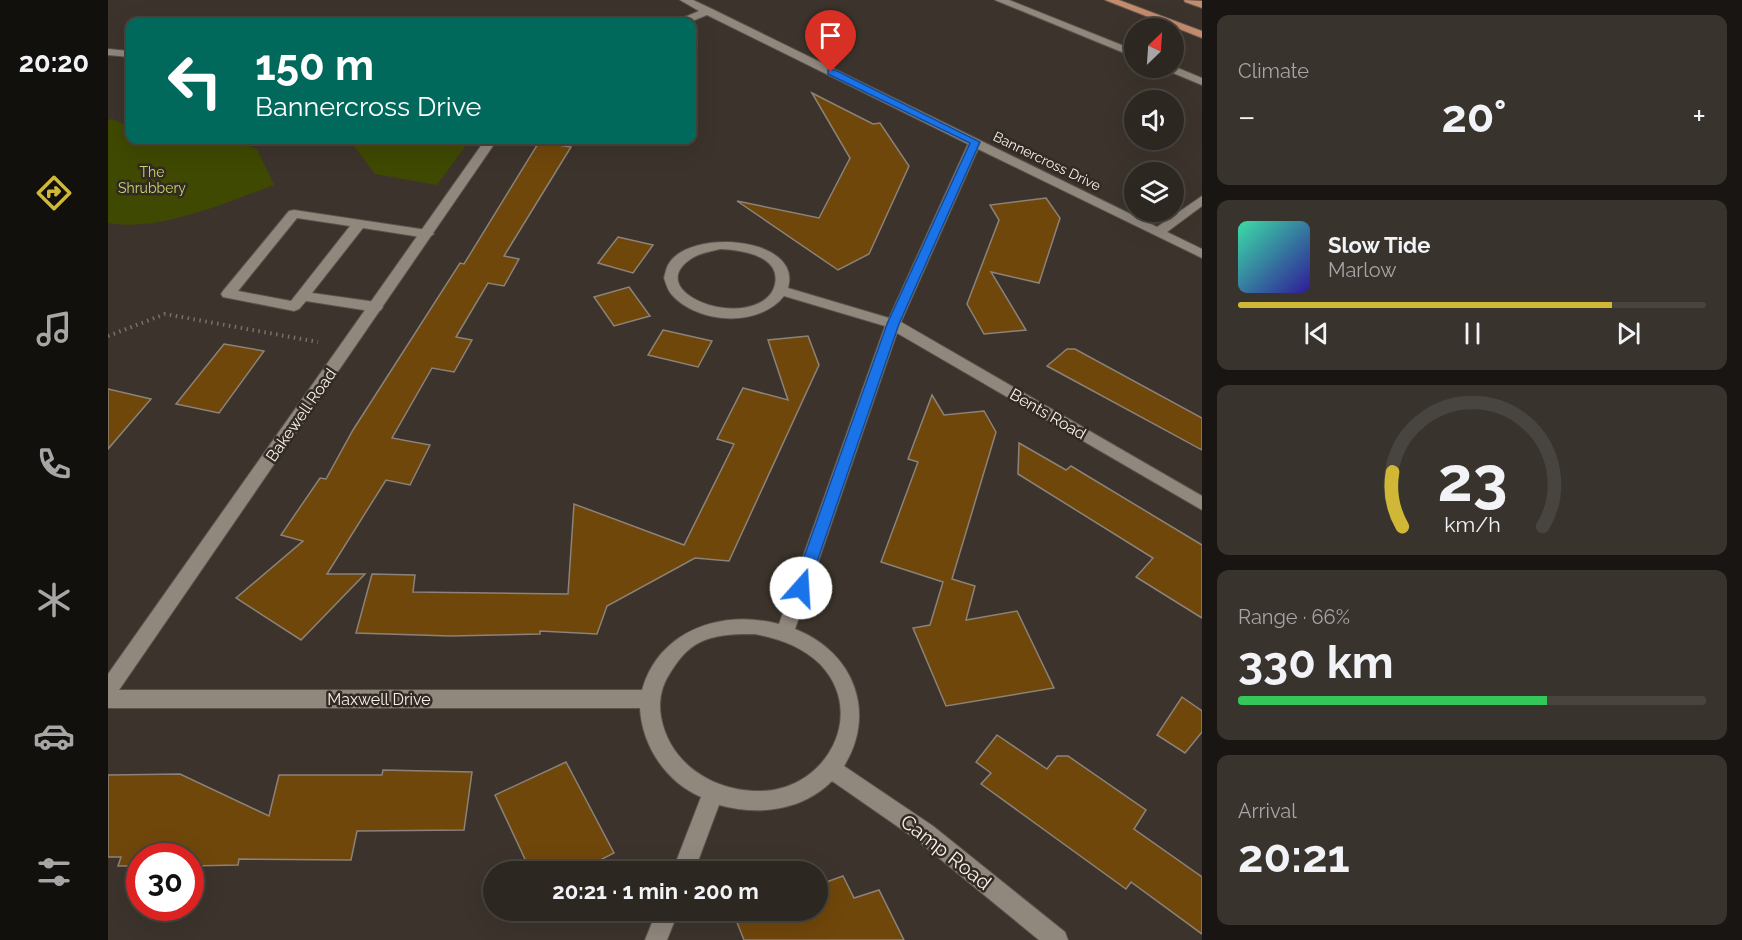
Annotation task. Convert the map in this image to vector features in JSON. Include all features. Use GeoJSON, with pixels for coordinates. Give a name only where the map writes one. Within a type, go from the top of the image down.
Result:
{"type":"FeatureCollection","features":[{"type":"Feature","properties":{"kind":"main road"},"geometry":{"type":"LineString","coordinates":[[1110,0],[1202,35]]}},
{"type":"Feature","properties":{"kind":"main road"},"geometry":{"type":"LineString","coordinates":[[1189,0],[1202,5]]}},
{"type":"Feature","properties":{"kind":"street","name":"Bannercross Drive"},"geometry":{"type":"LineString","coordinates":[[685,0],[1202,254]]}},
{"type":"Feature","properties":{"kind":"street"},"geometry":{"type":"LineString","coordinates":[[1000,0],[1124,50]]}},
{"type":"Feature","properties":{"kind":"street"},"geometry":{"type":"LineString","coordinates":[[691,18],[708,11]]}},
{"type":"Feature","properties":{"kind":"street"},"geometry":{"type":"LineString","coordinates":[[108,52],[126,54]]}},
{"type":"Feature","properties":{"kind":"street"},"geometry":{"type":"LineString","coordinates":[[1184,75],[1202,82]]}},
{"type":"Feature","properties":{"kind":"street"},"geometry":{"type":"LineString","coordinates":[[785,632],[893,324],[975,142]]}},
{"type":"Feature","properties":{"kind":"street","name":"Bakewell Road"},"geometry":{"type":"LineString","coordinates":[[108,690],[488,144]]}},
{"type":"Feature","properties":{"kind":"street"},"geometry":{"type":"LineString","coordinates":[[1158,232],[1202,200]]}},
{"type":"Feature","properties":{"kind":"street"},"geometry":{"type":"LineString","coordinates":[[359,224],[294,306],[228,294],[294,214],[426,234]]}},
{"type":"Feature","properties":{"kind":"street"},"geometry":{"type":"LineString","coordinates":[[720,245],[738,246],[756,250],[770,258],[779,268],[784,279],[781,291],[773,301],[760,309],[742,314],[705,311],[689,305],[677,295],[671,284],[671,273],[676,262],[687,254],[702,248],[720,245]]}},
{"type":"Feature","properties":{"kind":"street","name":"Bents Road"},"geometry":{"type":"LineString","coordinates":[[781,291],[893,324],[1202,504]]}},
{"type":"Feature","properties":{"kind":"street"},"geometry":{"type":"LineString","coordinates":[[302,296],[376,307]]}},
{"type":"Feature","properties":{"kind":"street"},"geometry":{"type":"LineString","coordinates":[[755,626],[785,632],[811,646],[832,666],[846,691],[852,718],[847,745],[832,770],[809,789],[778,800],[745,802],[713,794],[684,777],[663,754],[651,727],[649,699],[657,674],[674,651],[697,635],[725,627],[755,626]]}},
{"type":"Feature","properties":{"kind":"street","name":"Maxwell Drive"},"geometry":{"type":"LineString","coordinates":[[108,699],[649,699]]}},
{"type":"Feature","properties":{"kind":"street","name":"Camp Road"},"geometry":{"type":"LineString","coordinates":[[832,770],[925,833],[1057,940]]}},
{"type":"Feature","properties":{"kind":"street"},"geometry":{"type":"LineString","coordinates":[[687,861],[713,794]]}},
{"type":"Feature","properties":{"kind":"street"},"geometry":{"type":"LineString","coordinates":[[656,940],[664,921]]}},
{"type":"Feature","properties":{"kind":"path"},"geometry":{"type":"LineString","coordinates":[[108,336],[165,314],[348,347]]}},
{"type":"Feature","properties":{"kind":"green space","name":"The Shrubbery"},"geometry":{"type":"Polygon","coordinates":[[[112,119],[126,125],[126,144],[244,144],[257,149],[274,185],[170,220],[128,225],[108,223],[108,120],[112,119]]]}},
{"type":"Feature","properties":{"kind":"green space"},"geometry":{"type":"Polygon","coordinates":[[[356,144],[467,144],[437,185],[375,174],[354,146],[356,144]]]}},
{"type":"Feature","properties":{"kind":"building"},"geometry":{"type":"Polygon","coordinates":[[[812,93],[873,124],[880,123],[909,166],[869,254],[838,270],[737,201],[819,218],[850,158],[812,93]]]}},
{"type":"Feature","properties":{"kind":"building"},"geometry":{"type":"Polygon","coordinates":[[[538,144],[571,147],[504,256],[519,259],[504,286],[488,283],[456,337],[472,340],[454,372],[432,368],[392,438],[430,445],[410,485],[386,480],[327,574],[365,574],[301,640],[236,598],[303,541],[281,535],[320,478],[326,479],[353,430],[460,263],[464,264],[538,144]]]}},
{"type":"Feature","properties":{"kind":"building"},"geometry":{"type":"Polygon","coordinates":[[[1046,198],[1060,218],[1039,283],[991,272],[1026,330],[984,334],[967,304],[999,220],[990,205],[1046,198]]]}},
{"type":"Feature","properties":{"kind":"building"},"geometry":{"type":"Polygon","coordinates":[[[618,237],[653,245],[633,273],[598,263],[618,237]]]}},
{"type":"Feature","properties":{"kind":"building"},"geometry":{"type":"Polygon","coordinates":[[[629,287],[650,316],[614,326],[594,297],[629,287]]]}},
{"type":"Feature","properties":{"kind":"building"},"geometry":{"type":"Polygon","coordinates":[[[663,330],[712,341],[698,367],[648,355],[663,330]]]}},
{"type":"Feature","properties":{"kind":"building"},"geometry":{"type":"Polygon","coordinates":[[[808,336],[819,365],[729,561],[695,558],[607,606],[597,634],[540,631],[540,634],[450,636],[356,633],[372,574],[415,575],[413,592],[568,594],[574,504],[684,545],[734,444],[717,439],[743,388],[788,400],[768,340],[808,336]]]}},
{"type":"Feature","properties":{"kind":"building"},"geometry":{"type":"Polygon","coordinates":[[[224,344],[264,351],[219,413],[176,404],[224,344]]]}},
{"type":"Feature","properties":{"kind":"building"},"geometry":{"type":"Polygon","coordinates":[[[1067,349],[1075,349],[1202,418],[1202,450],[1047,366],[1067,349]]]}},
{"type":"Feature","properties":{"kind":"building"},"geometry":{"type":"Polygon","coordinates":[[[108,389],[151,399],[108,449],[108,389]]]}},
{"type":"Feature","properties":{"kind":"building"},"geometry":{"type":"Polygon","coordinates":[[[932,395],[944,415],[984,411],[996,432],[952,579],[975,586],[966,620],[1017,611],[1054,688],[946,706],[913,628],[930,625],[943,582],[881,562],[918,462],[908,459],[932,395]]]}},
{"type":"Feature","properties":{"kind":"building"},"geometry":{"type":"Polygon","coordinates":[[[1019,443],[1066,470],[1071,466],[1202,545],[1202,618],[1136,577],[1153,558],[1018,474],[1019,443]]]}},
{"type":"Feature","properties":{"kind":"building"},"geometry":{"type":"Polygon","coordinates":[[[1182,697],[1202,711],[1202,732],[1185,753],[1157,735],[1182,697]]]}},
{"type":"Feature","properties":{"kind":"building"},"geometry":{"type":"Polygon","coordinates":[[[997,735],[1047,769],[1057,756],[1068,756],[1146,810],[1134,829],[1202,877],[1202,934],[1131,882],[1126,889],[981,784],[991,773],[976,762],[997,735]]]}},
{"type":"Feature","properties":{"kind":"building"},"geometry":{"type":"Polygon","coordinates":[[[566,762],[614,853],[598,861],[526,861],[495,795],[566,762]]]}},
{"type":"Feature","properties":{"kind":"building"},"geometry":{"type":"Polygon","coordinates":[[[383,770],[472,772],[464,830],[357,831],[351,860],[239,859],[238,865],[204,866],[204,843],[126,843],[126,866],[118,866],[121,857],[108,857],[108,775],[180,774],[269,816],[279,775],[382,775],[383,770]]]}},
{"type":"Feature","properties":{"kind":"building"},"geometry":{"type":"Polygon","coordinates":[[[843,876],[854,898],[879,890],[904,940],[744,940],[736,921],[828,921],[828,881],[843,876]]]}},
{"type":"Feature","properties":{"kind":"route"},"geometry":{"type":"LineString","coordinates":[[801,588],[893,324],[975,142],[831,72]]}}]}
